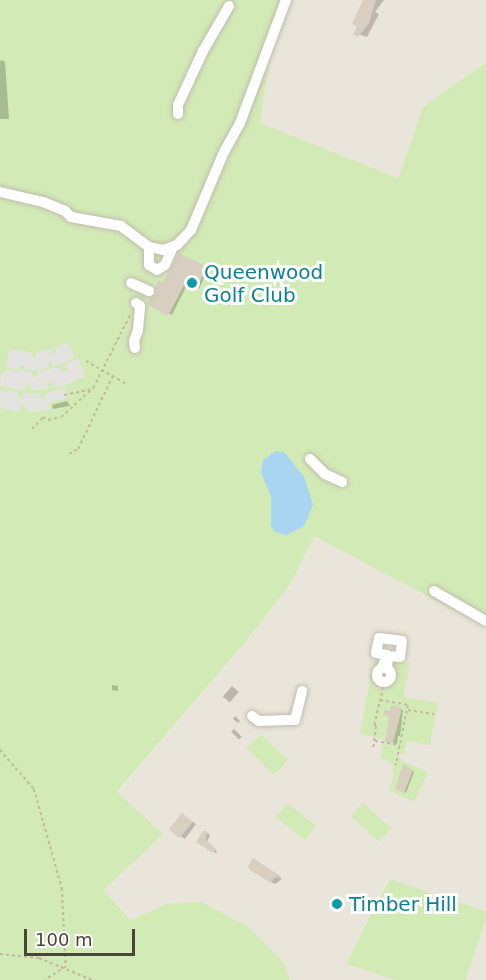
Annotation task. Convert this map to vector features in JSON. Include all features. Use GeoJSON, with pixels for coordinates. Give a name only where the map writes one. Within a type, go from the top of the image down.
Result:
{"type":"FeatureCollection","features":[{"type":"Feature","properties":{"kind":"lane"},"geometry":{"type":"LineString","coordinates":[[149,247],[149,265],[157,270],[165,265],[172,249],[183,242],[191,230],[224,152],[240,123],[286,0]]}},
{"type":"Feature","properties":{"kind":"lane"},"geometry":{"type":"LineString","coordinates":[[178,114],[178,105],[203,51],[229,6]]}},
{"type":"Feature","properties":{"kind":"lane"},"geometry":{"type":"LineString","coordinates":[[0,192],[43,202],[65,211],[71,217],[121,226],[149,247],[172,249]]}},
{"type":"Feature","properties":{"kind":"lane"},"geometry":{"type":"LineString","coordinates":[[131,283],[149,291]]}},
{"type":"Feature","properties":{"kind":"lane"},"geometry":{"type":"LineString","coordinates":[[135,348],[134,341],[138,330],[140,306],[136,303]]}},
{"type":"Feature","properties":{"kind":"lane"},"geometry":{"type":"LineString","coordinates":[[310,459],[325,474],[342,482]]}},
{"type":"Feature","properties":{"kind":"lane"},"geometry":{"type":"LineString","coordinates":[[434,591],[486,621]]}},
{"type":"Feature","properties":{"kind":"lane"},"geometry":{"type":"LineString","coordinates":[[384,682],[377,677],[385,671]]}},
{"type":"Feature","properties":{"kind":"lane"},"geometry":{"type":"LineString","coordinates":[[252,716],[259,721],[295,720],[302,691]]}},
{"type":"Feature","properties":{"kind":"path"},"geometry":{"type":"LineString","coordinates":[[32,429],[43,417],[48,420],[61,417],[93,388],[136,303]]}},
{"type":"Feature","properties":{"kind":"path"},"geometry":{"type":"LineString","coordinates":[[86,361],[125,383]]}},
{"type":"Feature","properties":{"kind":"path"},"geometry":{"type":"LineString","coordinates":[[69,454],[78,449],[112,377]]}},
{"type":"Feature","properties":{"kind":"path"},"geometry":{"type":"LineString","coordinates":[[64,395],[93,388]]}},
{"type":"Feature","properties":{"kind":"path"},"geometry":{"type":"LineString","coordinates":[[373,747],[376,726],[374,725],[384,682]]}},
{"type":"Feature","properties":{"kind":"path"},"geometry":{"type":"LineString","coordinates":[[380,700],[408,705],[396,766]]}},
{"type":"Feature","properties":{"kind":"path"},"geometry":{"type":"LineString","coordinates":[[407,710],[434,714]]}},
{"type":"Feature","properties":{"kind":"path"},"geometry":{"type":"LineString","coordinates":[[374,741],[400,745]]}},
{"type":"Feature","properties":{"kind":"path"},"geometry":{"type":"LineString","coordinates":[[0,750],[34,789],[62,888],[66,967]]}},
{"type":"Feature","properties":{"kind":"path"},"geometry":{"type":"LineString","coordinates":[[0,954],[39,958],[66,967],[92,980]]}},
{"type":"Feature","properties":{"kind":"path"},"geometry":{"type":"LineString","coordinates":[[45,980],[66,967]]}},
{"type":"Feature","properties":{"kind":"shaded area"},"geometry":{"type":"Polygon","coordinates":[[[279,0],[486,0],[486,62],[423,107],[398,178],[260,123],[279,0]]]}},
{"type":"Feature","properties":{"kind":"shaded area"},"geometry":{"type":"Polygon","coordinates":[[[68,342],[75,357],[64,363],[53,366],[52,362],[48,363],[49,367],[37,370],[25,370],[24,365],[20,365],[20,370],[5,367],[10,349],[31,352],[31,357],[36,358],[36,352],[51,349],[52,354],[56,353],[55,347],[68,342]]]}},
{"type":"Feature","properties":{"kind":"shaded area"},"geometry":{"type":"Polygon","coordinates":[[[78,358],[85,376],[71,383],[54,388],[52,382],[47,383],[48,389],[31,390],[31,385],[26,384],[25,391],[0,386],[1,373],[4,374],[5,370],[32,372],[33,377],[37,377],[38,371],[60,367],[62,372],[67,370],[65,365],[78,358]]]}},
{"type":"Feature","properties":{"kind":"shaded area"},"geometry":{"type":"Polygon","coordinates":[[[65,388],[68,398],[49,403],[50,410],[26,412],[26,406],[20,406],[20,412],[0,408],[0,390],[18,392],[18,398],[23,398],[23,393],[40,393],[41,399],[46,398],[45,393],[65,388]]]}},
{"type":"Feature","properties":{"kind":"shaded area"},"geometry":{"type":"Polygon","coordinates":[[[314,535],[486,627],[486,911],[388,879],[347,964],[395,980],[290,980],[285,964],[167,904],[130,920],[104,890],[163,834],[117,793],[247,640],[291,583],[314,535]]]}},
{"type":"Feature","properties":{"kind":"shaded area"},"geometry":{"type":"Polygon","coordinates":[[[486,919],[486,980],[466,980],[486,919]]]}},
{"type":"Feature","properties":{"kind":"green space"},"geometry":{"type":"Polygon","coordinates":[[[0,0],[279,0],[260,123],[398,178],[423,107],[486,62],[486,627],[314,536],[291,583],[247,640],[117,792],[163,834],[104,890],[130,920],[167,904],[201,902],[247,926],[285,964],[290,980],[0,980],[0,0]]]}},
{"type":"Feature","properties":{"kind":"green space"},"geometry":{"type":"Polygon","coordinates":[[[374,656],[410,663],[403,697],[438,703],[430,745],[407,741],[404,754],[394,752],[404,762],[428,772],[414,802],[389,790],[394,774],[391,761],[380,759],[384,739],[360,734],[374,656]]]}},
{"type":"Feature","properties":{"kind":"green space"},"geometry":{"type":"Polygon","coordinates":[[[261,734],[288,761],[274,775],[247,748],[261,734]]]}},
{"type":"Feature","properties":{"kind":"green space"},"geometry":{"type":"Polygon","coordinates":[[[287,803],[316,826],[305,840],[276,817],[287,803]]]}},
{"type":"Feature","properties":{"kind":"green space"},"geometry":{"type":"Polygon","coordinates":[[[363,803],[391,828],[379,842],[351,816],[363,803]]]}},
{"type":"Feature","properties":{"kind":"green space"},"geometry":{"type":"Polygon","coordinates":[[[389,879],[486,911],[486,919],[466,980],[395,980],[346,964],[389,879]]]}},
{"type":"Feature","properties":{"kind":"water"},"geometry":{"type":"Polygon","coordinates":[[[276,451],[285,453],[304,477],[313,505],[304,526],[287,535],[275,532],[271,526],[271,496],[261,473],[263,460],[276,451]]]}},
{"type":"Feature","properties":{"kind":"building"},"geometry":{"type":"Polygon","coordinates":[[[363,0],[376,0],[369,23],[358,37],[353,34],[357,27],[352,24],[363,0]]]}},
{"type":"Feature","properties":{"kind":"building","name":"Queenwood Golf Club"},"geometry":{"type":"Polygon","coordinates":[[[179,253],[207,267],[196,289],[185,283],[168,316],[147,304],[149,298],[156,295],[155,286],[159,280],[163,282],[179,253]]]}},
{"type":"Feature","properties":{"kind":"building"},"geometry":{"type":"Polygon","coordinates":[[[391,705],[401,707],[393,743],[385,741],[389,717],[383,714],[384,710],[390,711],[391,705]]]}},
{"type":"Feature","properties":{"kind":"building"},"geometry":{"type":"Polygon","coordinates":[[[403,764],[413,770],[404,793],[395,789],[403,764]]]}},
{"type":"Feature","properties":{"kind":"building"},"geometry":{"type":"Polygon","coordinates":[[[182,813],[193,822],[180,838],[169,829],[182,813]]]}},
{"type":"Feature","properties":{"kind":"building"},"geometry":{"type":"Polygon","coordinates":[[[203,831],[207,831],[206,840],[216,849],[213,853],[196,842],[203,831]]]}},
{"type":"Feature","properties":{"kind":"building"},"geometry":{"type":"Polygon","coordinates":[[[253,858],[282,877],[274,878],[271,883],[250,870],[248,866],[253,858]]]}},
{"type":"Feature","properties":{"kind":"place","name":"Queenwood Golf Club"},"geometry":{"type":"Point","coordinates":[192,283]}},
{"type":"Feature","properties":{"kind":"place","name":"Timber Hill"},"geometry":{"type":"Point","coordinates":[337,904]}}]}
